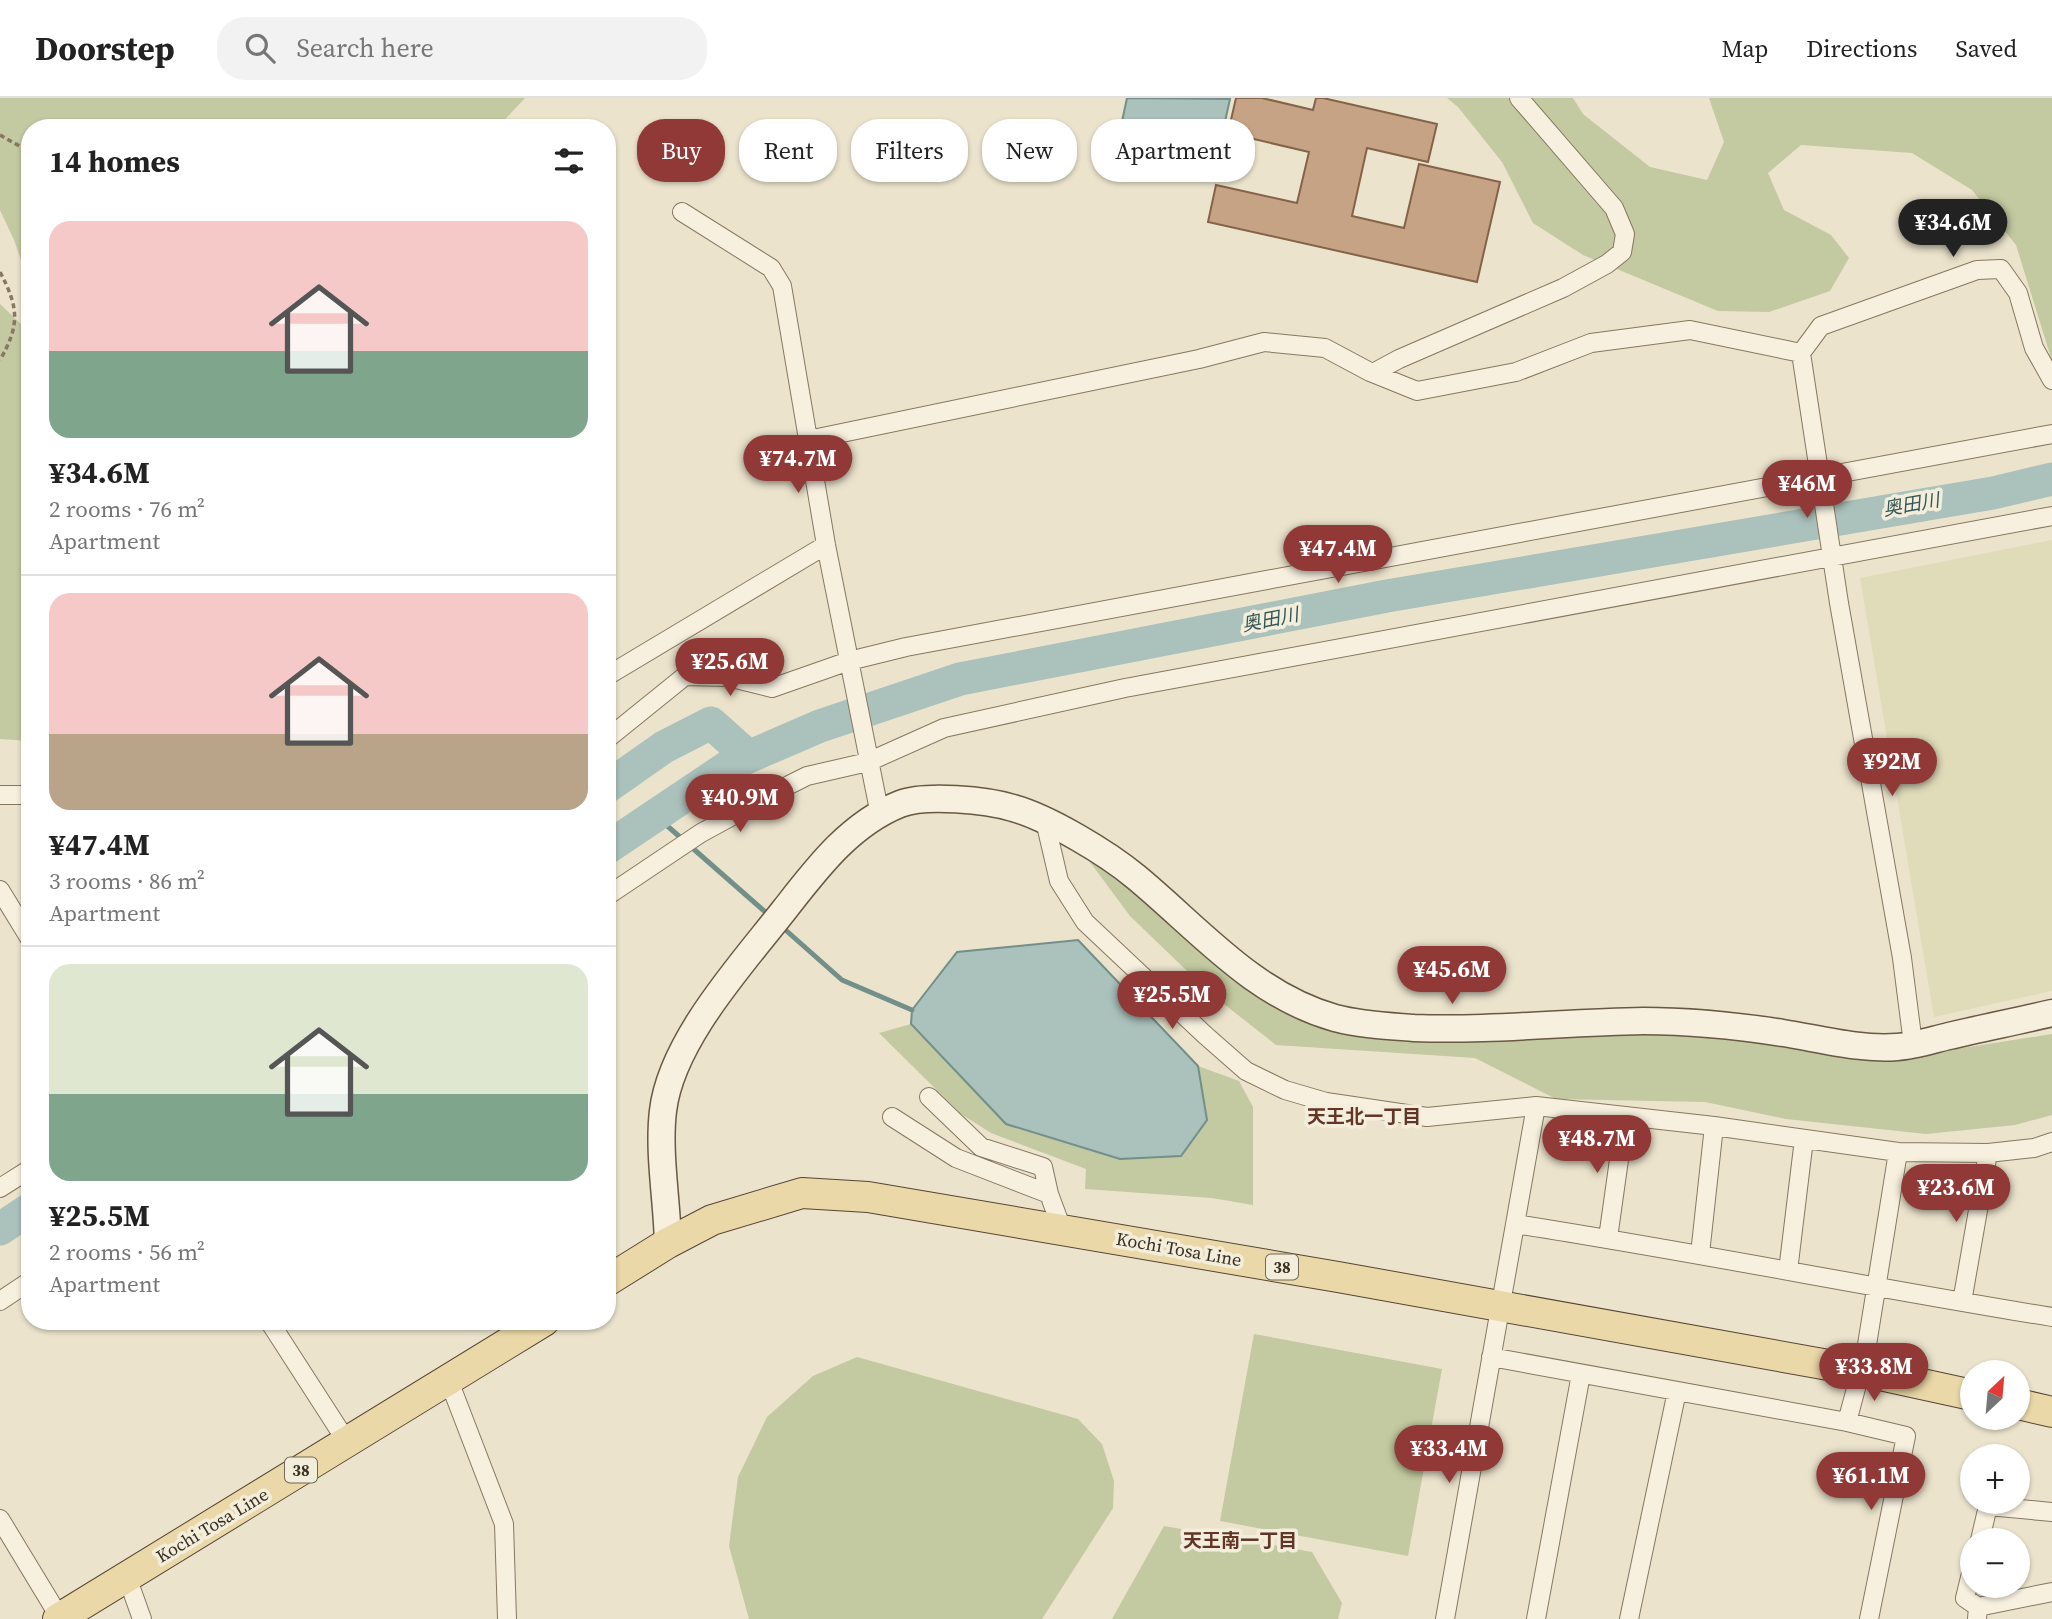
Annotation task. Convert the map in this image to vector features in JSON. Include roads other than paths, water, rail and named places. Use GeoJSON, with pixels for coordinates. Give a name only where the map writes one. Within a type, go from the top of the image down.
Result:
{"type":"FeatureCollection","features":[{"type":"Feature","properties":{"kind":"main road","name":"Kochi Tosa Line"},"geometry":{"type":"LineString","coordinates":[[616,1275],[712,1220],[802,1193],[868,1197],[1862,1371],[1960,1392]]}},
{"type":"Feature","properties":{"kind":"main road","name":"Kochi Tosa Line"},"geometry":{"type":"LineString","coordinates":[[59,1618],[530,1330]]}},
{"type":"Feature","properties":{"kind":"main road"},"geometry":{"type":"LineString","coordinates":[[2030,1407],[2052,1412]]}},
{"type":"Feature","properties":{"kind":"street"},"geometry":{"type":"LineString","coordinates":[[1374,373],[1399,359],[1563,288],[1607,264],[1622,252],[1625,234],[1614,208],[1519,98]]}},
{"type":"Feature","properties":{"kind":"street"},"geometry":{"type":"LineString","coordinates":[[682,212],[771,268],[782,286],[826,545],[880,815]]}},
{"type":"Feature","properties":{"kind":"street"},"geometry":{"type":"LineString","coordinates":[[1913,1044],[1902,958],[1832,557],[1801,353],[1821,326],[1977,270],[2001,269],[2018,293],[2034,348],[2052,380]]}},
{"type":"Feature","properties":{"kind":"street"},"geometry":{"type":"LineString","coordinates":[[808,440],[1199,359],[1264,342],[1325,348],[1417,391],[1516,372],[1591,342],[1690,330],[1801,353]]}},
{"type":"Feature","properties":{"kind":"street"},"geometry":{"type":"LineString","coordinates":[[616,732],[685,676],[728,677],[772,688],[849,661],[906,647],[2052,434]]}},
{"type":"Feature","properties":{"kind":"street"},"geometry":{"type":"LineString","coordinates":[[616,890],[701,833],[807,776],[868,762],[944,728],[1125,688],[2052,516]]}},
{"type":"Feature","properties":{"kind":"street"},"geometry":{"type":"LineString","coordinates":[[616,671],[826,545]]}},
{"type":"Feature","properties":{"kind":"street"},"geometry":{"type":"LineString","coordinates":[[0,795],[21,795]]}},
{"type":"Feature","properties":{"kind":"street"},"geometry":{"type":"LineString","coordinates":[[668,1243],[663,1113],[667,1090],[677,1062],[716,998],[821,862],[860,827],[900,804],[921,798],[956,799],[1013,807],[1045,821],[1134,874],[1215,950],[1262,984],[1307,1008],[1337,1019],[1380,1026],[1456,1030],[1649,1021],[1759,1029],[1850,1044],[1896,1047],[2052,1013]]}},
{"type":"Feature","properties":{"kind":"street"},"geometry":{"type":"LineString","coordinates":[[1045,821],[1059,881],[1085,922],[1247,1071],[1284,1090],[1326,1102],[1427,1118],[1536,1106],[1714,1126],[1898,1152],[1988,1153],[2034,1148],[2052,1142]]}},
{"type":"Feature","properties":{"kind":"street"},"geometry":{"type":"LineString","coordinates":[[0,890],[21,924]]}},
{"type":"Feature","properties":{"kind":"street"},"geometry":{"type":"LineString","coordinates":[[929,1097],[981,1147],[1043,1167],[1049,1194],[1062,1229]]}},
{"type":"Feature","properties":{"kind":"street"},"geometry":{"type":"LineString","coordinates":[[1445,1619],[1536,1106]]}},
{"type":"Feature","properties":{"kind":"street"},"geometry":{"type":"LineString","coordinates":[[892,1117],[956,1158],[1049,1194]]}},
{"type":"Feature","properties":{"kind":"street"},"geometry":{"type":"LineString","coordinates":[[1608,1238],[1625,1117]]}},
{"type":"Feature","properties":{"kind":"street"},"geometry":{"type":"LineString","coordinates":[[1700,1254],[1714,1126]]}},
{"type":"Feature","properties":{"kind":"street"},"geometry":{"type":"LineString","coordinates":[[1788,1271],[1804,1139]]}},
{"type":"Feature","properties":{"kind":"street"},"geometry":{"type":"LineString","coordinates":[[1847,1422],[1862,1371],[1898,1152]]}},
{"type":"Feature","properties":{"kind":"street"},"geometry":{"type":"LineString","coordinates":[[1962,1302],[1988,1153]]}},
{"type":"Feature","properties":{"kind":"street"},"geometry":{"type":"LineString","coordinates":[[0,1188],[21,1175]]}},
{"type":"Feature","properties":{"kind":"street"},"geometry":{"type":"LineString","coordinates":[[1515,1224],[1700,1254],[1877,1289],[2052,1317]]}},
{"type":"Feature","properties":{"kind":"street"},"geometry":{"type":"LineString","coordinates":[[0,1301],[21,1287]]}},
{"type":"Feature","properties":{"kind":"street"},"geometry":{"type":"LineString","coordinates":[[275,1330],[347,1442]]}},
{"type":"Feature","properties":{"kind":"street"},"geometry":{"type":"LineString","coordinates":[[1491,1357],[1847,1422],[1906,1436],[1869,1619]]}},
{"type":"Feature","properties":{"kind":"street"},"geometry":{"type":"LineString","coordinates":[[1536,1619],[1581,1374]]}},
{"type":"Feature","properties":{"kind":"street"},"geometry":{"type":"LineString","coordinates":[[449,1381],[503,1524],[507,1619]]}},
{"type":"Feature","properties":{"kind":"street"},"geometry":{"type":"LineString","coordinates":[[1629,1619],[1677,1391]]}},
{"type":"Feature","properties":{"kind":"street"},"geometry":{"type":"LineString","coordinates":[[1983,1528],[1988,1506],[2052,1512]]}},
{"type":"Feature","properties":{"kind":"street"},"geometry":{"type":"LineString","coordinates":[[0,1519],[59,1618]]}},
{"type":"Feature","properties":{"kind":"street"},"geometry":{"type":"LineString","coordinates":[[127,1577],[142,1619]]}},
{"type":"Feature","properties":{"kind":"street"},"geometry":{"type":"LineString","coordinates":[[1965,1598],[1977,1613],[2052,1592]]}},
{"type":"Feature","properties":{"kind":"water"},"geometry":{"type":"Polygon","coordinates":[[[1127,98],[1230,99],[1226,119],[1122,119],[1127,98]]]}},
{"type":"Feature","properties":{"kind":"water"},"geometry":{"type":"Polygon","coordinates":[[[1078,940],[1198,1066],[1207,1120],[1181,1156],[1120,1159],[1006,1124],[911,1024],[912,1010],[957,952],[1078,940]]]}},
{"type":"Feature","properties":{"kind":"waterway","name":"奥田川"},"geometry":{"type":"LineString","coordinates":[[616,842],[732,764],[820,726],[960,679],[1387,596],[1993,493],[2052,479]]}},
{"type":"Feature","properties":{"kind":"waterway"},"geometry":{"type":"LineString","coordinates":[[616,781],[664,747],[711,723],[749,757]]}},
{"type":"Feature","properties":{"kind":"waterway"},"geometry":{"type":"LineString","coordinates":[[656,816],[771,917]]}},
{"type":"Feature","properties":{"kind":"waterway"},"geometry":{"type":"LineString","coordinates":[[781,926],[842,980],[912,1010]]}},
{"type":"Feature","properties":{"kind":"waterway","name":"奥田川"},"geometry":{"type":"LineString","coordinates":[[0,1229],[21,1215]]}},
{"type":"Feature","properties":{"kind":"district","name":"天王北一丁目"},"geometry":{"type":"Point","coordinates":[1364,1116]}},
{"type":"Feature","properties":{"kind":"district","name":"天王南一丁目"},"geometry":{"type":"Point","coordinates":[1240,1540]}}]}
